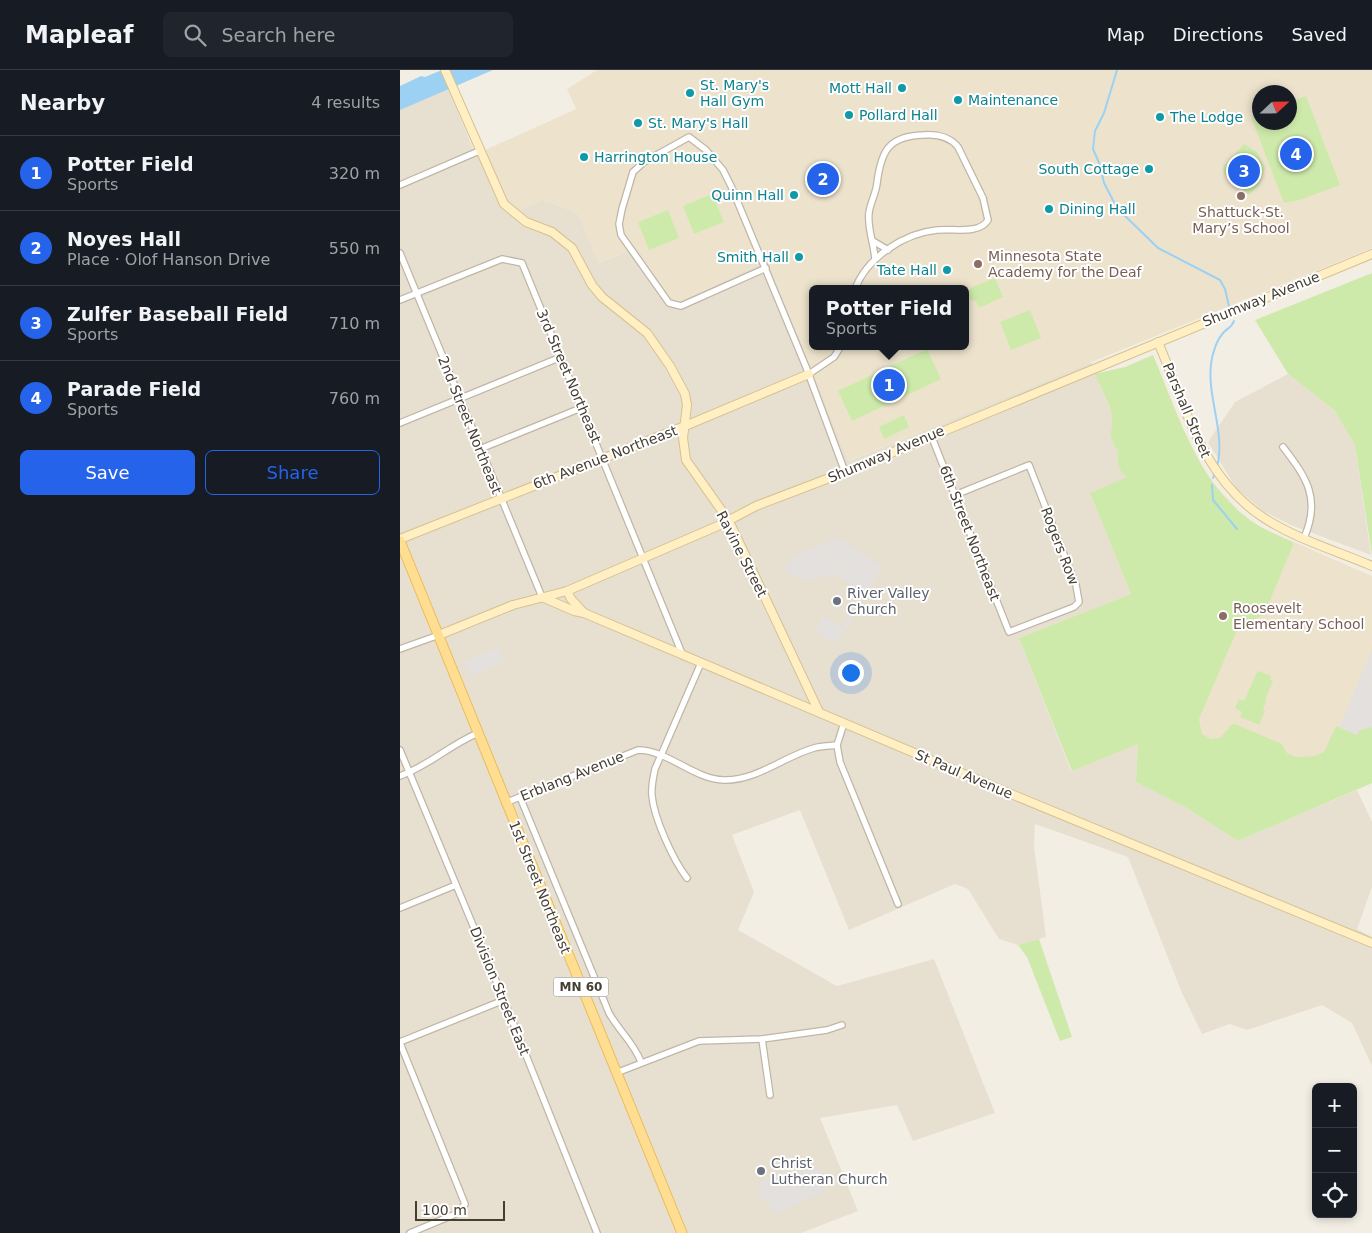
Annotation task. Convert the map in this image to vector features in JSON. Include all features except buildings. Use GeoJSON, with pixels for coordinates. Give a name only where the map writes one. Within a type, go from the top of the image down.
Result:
{"type":"FeatureCollection","features":[{"type":"Feature","properties":{"kind":"main road","name":"1st Street Northeast"},"geometry":{"type":"LineString","coordinates":[[400,540],[682,1233]]}},
{"type":"Feature","properties":{"kind":"street"},"geometry":{"type":"LineString","coordinates":[[400,185],[479,151],[445,70]]}},
{"type":"Feature","properties":{"kind":"street"},"geometry":{"type":"LineString","coordinates":[[858,285],[875,259],[911,236],[936,230],[977,229],[984,226],[988,220],[983,198],[958,147],[952,141],[932,135],[920,135],[892,143],[887,150],[879,163],[877,184],[869,213],[875,259]]}},
{"type":"Feature","properties":{"kind":"street"},"geometry":{"type":"LineString","coordinates":[[766,268],[680,306],[669,303],[659,292],[621,235],[619,224],[633,172],[644,162],[689,138],[706,150],[723,170],[766,268],[809,374],[845,472]]}},
{"type":"Feature","properties":{"kind":"street","name":"Ravine Street"},"geometry":{"type":"LineString","coordinates":[[479,151],[504,204],[526,222],[563,239],[572,248],[583,271],[602,297],[647,333],[670,366],[684,394],[687,405],[683,449],[686,460],[729,521],[819,712]]}},
{"type":"Feature","properties":{"kind":"street"},"geometry":{"type":"LineString","coordinates":[[873,240],[888,250]]}},
{"type":"Feature","properties":{"kind":"street","name":"2nd Street Northeast"},"geometry":{"type":"LineString","coordinates":[[400,253],[542,597]]}},
{"type":"Feature","properties":{"kind":"street","name":"Shumway Avenue"},"geometry":{"type":"LineString","coordinates":[[400,649],[513,605],[567,591],[729,521],[756,506],[845,472],[931,434],[1372,254]]}},
{"type":"Feature","properties":{"kind":"street","name":"3rd Street Northeast"},"geometry":{"type":"LineString","coordinates":[[416,293],[502,259],[522,263],[683,656]]}},
{"type":"Feature","properties":{"kind":"street"},"geometry":{"type":"LineString","coordinates":[[400,300],[416,293]]}},
{"type":"Feature","properties":{"kind":"street","name":"Parshall Street"},"geometry":{"type":"LineString","coordinates":[[1158,342],[1200,446],[1221,479],[1249,508],[1265,519],[1304,538],[1372,566]]}},
{"type":"Feature","properties":{"kind":"street"},"geometry":{"type":"LineString","coordinates":[[809,374],[834,357],[838,350]]}},
{"type":"Feature","properties":{"kind":"street"},"geometry":{"type":"LineString","coordinates":[[400,423],[561,357]]}},
{"type":"Feature","properties":{"kind":"street","name":"6th Avenue Northeast"},"geometry":{"type":"LineString","coordinates":[[400,540],[500,498],[685,426],[809,374]]}},
{"type":"Feature","properties":{"kind":"street"},"geometry":{"type":"LineString","coordinates":[[480,449],[581,408]]}},
{"type":"Feature","properties":{"kind":"street","name":"6th Street Northeast"},"geometry":{"type":"LineString","coordinates":[[931,434],[1009,632]]}},
{"type":"Feature","properties":{"kind":"street"},"geometry":{"type":"LineString","coordinates":[[1283,447],[1301,470],[1311,493],[1312,516],[1304,538]]}},
{"type":"Feature","properties":{"kind":"street","name":"Rogers Row"},"geometry":{"type":"LineString","coordinates":[[955,495],[1029,465],[1039,490],[1076,586],[1079,602],[1074,607],[1009,632]]}},
{"type":"Feature","properties":{"kind":"street","name":"St Paul Avenue"},"geometry":{"type":"LineString","coordinates":[[567,591],[571,600],[584,613],[1372,943]]}},
{"type":"Feature","properties":{"kind":"street"},"geometry":{"type":"LineString","coordinates":[[542,597],[574,611],[584,613]]}},
{"type":"Feature","properties":{"kind":"street"},"geometry":{"type":"LineString","coordinates":[[687,878],[679,868],[654,810],[652,782],[660,756],[701,663]]}},
{"type":"Feature","properties":{"kind":"street"},"geometry":{"type":"LineString","coordinates":[[844,723],[837,745],[840,762],[898,904]]}},
{"type":"Feature","properties":{"kind":"street"},"geometry":{"type":"LineString","coordinates":[[400,776],[424,767],[449,747],[478,733]]}},
{"type":"Feature","properties":{"kind":"street","name":"Erblang Avenue"},"geometry":{"type":"LineString","coordinates":[[506,803],[632,752],[650,751],[699,774],[724,780],[749,775],[815,748],[837,745]]}},
{"type":"Feature","properties":{"kind":"street","name":"Division Street East"},"geometry":{"type":"LineString","coordinates":[[400,750],[504,1000],[597,1233]]}},
{"type":"Feature","properties":{"kind":"street"},"geometry":{"type":"LineString","coordinates":[[520,797],[608,1013],[615,1024],[632,1042],[642,1062]]}},
{"type":"Feature","properties":{"kind":"street"},"geometry":{"type":"LineString","coordinates":[[400,908],[456,885]]}},
{"type":"Feature","properties":{"kind":"street"},"geometry":{"type":"LineString","coordinates":[[410,1233],[458,1213],[464,1208],[464,1200],[400,1042],[504,1000]]}},
{"type":"Feature","properties":{"kind":"street"},"geometry":{"type":"LineString","coordinates":[[616,1072],[699,1041],[762,1039],[827,1030],[842,1025]]}},
{"type":"Feature","properties":{"kind":"street"},"geometry":{"type":"LineString","coordinates":[[762,1039],[770,1095]]}},
{"type":"Feature","properties":{"kind":"shaded area"},"geometry":{"type":"Polygon","coordinates":[[[597,70],[1372,70],[1372,248],[848,461],[768,260],[678,302],[669,303],[631,250],[599,263],[578,213],[544,200],[520,210],[504,195],[485,150],[576,109],[567,89],[597,70]]]}},
{"type":"Feature","properties":{"kind":"shaded area"},"geometry":{"type":"Polygon","coordinates":[[[447,86],[473,149],[485,150],[504,195],[544,200],[578,213],[599,263],[631,250],[678,302],[768,260],[849,461],[1091,362],[1136,474],[1090,493],[1131,594],[1019,638],[1071,771],[1138,744],[1136,782],[1185,807],[1238,841],[1357,790],[1372,822],[1372,887],[1357,929],[1372,937],[1372,1066],[1352,1023],[1322,1005],[1247,1030],[1230,1024],[1202,1034],[1182,993],[1128,857],[1035,824],[1034,846],[1046,937],[1018,945],[999,939],[968,889],[955,884],[849,930],[800,810],[732,835],[754,892],[738,930],[837,986],[934,959],[995,1113],[913,1141],[897,1105],[820,1118],[858,1211],[801,1233],[400,1233],[400,105],[447,86]]]}},
{"type":"Feature","properties":{"kind":"shaded area","name":"Roosevelt Elementary School"},"geometry":{"type":"Polygon","coordinates":[[[1153,355],[1184,430],[1202,466],[1215,485],[1241,513],[1260,527],[1372,576],[1372,783],[1238,841],[1185,807],[1136,782],[1138,744],[1072,771],[1019,638],[1131,594],[1090,493],[1136,474],[1095,374],[1125,367],[1153,355]]]}},
{"type":"Feature","properties":{"kind":"shaded area"},"geometry":{"type":"Polygon","coordinates":[[[1288,374],[1334,410],[1355,445],[1371,555],[1291,525],[1263,511],[1236,488],[1208,442],[1235,402],[1288,374]]]}},
{"type":"Feature","properties":{"kind":"shaded area"},"geometry":{"type":"Polygon","coordinates":[[[839,537],[883,567],[845,631],[835,643],[816,632],[822,615],[842,627],[862,593],[835,574],[814,579],[799,579],[784,571],[795,555],[839,537]]]}},
{"type":"Feature","properties":{"kind":"shaded area"},"geometry":{"type":"Polygon","coordinates":[[[498,647],[504,661],[470,677],[464,662],[498,647]]]}},
{"type":"Feature","properties":{"kind":"shaded area"},"geometry":{"type":"Polygon","coordinates":[[[1372,650],[1372,727],[1360,730],[1357,735],[1339,727],[1372,650]]]}},
{"type":"Feature","properties":{"kind":"shaded area"},"geometry":{"type":"Polygon","coordinates":[[[818,1166],[826,1186],[821,1189],[822,1194],[773,1214],[768,1200],[762,1203],[757,1190],[762,1187],[760,1182],[787,1171],[790,1177],[818,1166]]]}},
{"type":"Feature","properties":{"kind":"green space"},"geometry":{"type":"Polygon","coordinates":[[[1306,96],[1340,185],[1300,200],[1284,203],[1256,130],[1297,130],[1297,99],[1306,96]]]}},
{"type":"Feature","properties":{"kind":"green space"},"geometry":{"type":"Polygon","coordinates":[[[1244,144],[1257,152],[1265,168],[1259,185],[1249,195],[1224,174],[1223,167],[1244,144]]]}},
{"type":"Feature","properties":{"kind":"green space"},"geometry":{"type":"Polygon","coordinates":[[[712,194],[724,222],[694,234],[683,206],[712,194]]]}},
{"type":"Feature","properties":{"kind":"green space"},"geometry":{"type":"Polygon","coordinates":[[[668,210],[679,238],[649,250],[638,222],[668,210]]]}},
{"type":"Feature","properties":{"kind":"green space"},"geometry":{"type":"Polygon","coordinates":[[[1372,273],[1372,556],[1355,445],[1334,410],[1288,374],[1255,320],[1372,273]]]}},
{"type":"Feature","properties":{"kind":"green space"},"geometry":{"type":"Polygon","coordinates":[[[995,278],[1003,297],[979,308],[976,301],[970,300],[969,291],[971,288],[995,278]]]}},
{"type":"Feature","properties":{"kind":"green space"},"geometry":{"type":"Polygon","coordinates":[[[1030,310],[1041,338],[1011,350],[1000,322],[1030,310]]]}},
{"type":"Feature","properties":{"kind":"green space"},"geometry":{"type":"Polygon","coordinates":[[[925,350],[927,350],[941,379],[852,421],[838,391],[925,350]]]}},
{"type":"Feature","properties":{"kind":"green space","name":"Roosevelt Elementary School"},"geometry":{"type":"Polygon","coordinates":[[[1153,355],[1188,440],[1212,480],[1226,498],[1248,519],[1292,542],[1293,545],[1264,615],[1245,623],[1237,630],[1199,719],[1202,734],[1211,739],[1220,738],[1231,725],[1235,724],[1282,744],[1287,753],[1295,757],[1314,756],[1324,752],[1336,726],[1357,735],[1360,730],[1372,727],[1372,783],[1238,841],[1185,807],[1136,782],[1138,744],[1072,771],[1019,638],[1131,594],[1090,493],[1127,477],[1118,465],[1118,450],[1111,436],[1111,411],[1095,374],[1125,367],[1153,355]]]}},
{"type":"Feature","properties":{"kind":"green space"},"geometry":{"type":"Polygon","coordinates":[[[904,415],[909,427],[884,439],[879,427],[904,415]]]}},
{"type":"Feature","properties":{"kind":"green space"},"geometry":{"type":"Polygon","coordinates":[[[1259,671],[1271,676],[1270,679],[1273,681],[1265,700],[1263,710],[1265,711],[1259,725],[1240,717],[1242,712],[1235,708],[1239,699],[1244,701],[1259,671]]]}},
{"type":"Feature","properties":{"kind":"green space"},"geometry":{"type":"Polygon","coordinates":[[[1039,939],[1072,1037],[1060,1041],[1027,957],[1018,945],[1039,939]]]}},
{"type":"Feature","properties":{"kind":"water"},"geometry":{"type":"Polygon","coordinates":[[[442,70],[493,70],[400,110],[400,86],[421,76],[425,77],[442,70]]]}},
{"type":"Feature","properties":{"kind":"waterway"},"geometry":{"type":"LineString","coordinates":[[1117,70],[1104,113],[1095,131],[1093,149],[1100,165],[1104,183],[1117,208],[1158,248],[1220,280],[1225,289],[1229,306]]}},
{"type":"Feature","properties":{"kind":"waterway"},"geometry":{"type":"LineString","coordinates":[[1217,467],[1219,442],[1210,377],[1211,364],[1219,339],[1234,321]]}},
{"type":"Feature","properties":{"kind":"waterway"},"geometry":{"type":"LineString","coordinates":[[1212,485],[1213,500],[1237,529]]}},
{"type":"Feature","properties":{"kind":"place","name":"Mott Hall"},"geometry":{"type":"Point","coordinates":[902,88]}},
{"type":"Feature","properties":{"kind":"place","name":"St. Mary's Hall Gym"},"geometry":{"type":"Point","coordinates":[690,93]}},
{"type":"Feature","properties":{"kind":"place","name":"Maintenance"},"geometry":{"type":"Point","coordinates":[958,100]}},
{"type":"Feature","properties":{"kind":"place","name":"Pollard Hall"},"geometry":{"type":"Point","coordinates":[849,115]}},
{"type":"Feature","properties":{"kind":"place","name":"The Lodge"},"geometry":{"type":"Point","coordinates":[1160,117]}},
{"type":"Feature","properties":{"kind":"place","name":"St. Mary's Hall"},"geometry":{"type":"Point","coordinates":[638,123]}},
{"type":"Feature","properties":{"kind":"place","name":"Parade Field"},"geometry":{"type":"Point","coordinates":[1296,154]}},
{"type":"Feature","properties":{"kind":"place","name":"Harrington House"},"geometry":{"type":"Point","coordinates":[584,157]}},
{"type":"Feature","properties":{"kind":"place","name":"South Cottage"},"geometry":{"type":"Point","coordinates":[1149,169]}},
{"type":"Feature","properties":{"kind":"place","name":"Zulfer Baseball Field"},"geometry":{"type":"Point","coordinates":[1244,171]}},
{"type":"Feature","properties":{"kind":"place","name":"Noyes Hall"},"geometry":{"type":"Point","coordinates":[823,179]}},
{"type":"Feature","properties":{"kind":"place","name":"Quinn Hall"},"geometry":{"type":"Point","coordinates":[794,195]}},
{"type":"Feature","properties":{"kind":"place","name":"Shattuck-St. Mary’s School"},"geometry":{"type":"Point","coordinates":[1241,196]}},
{"type":"Feature","properties":{"kind":"place","name":"Dining Hall"},"geometry":{"type":"Point","coordinates":[1049,209]}},
{"type":"Feature","properties":{"kind":"place","name":"Smith Hall"},"geometry":{"type":"Point","coordinates":[799,257]}},
{"type":"Feature","properties":{"kind":"place","name":"Minnesota State Academy for the Deaf"},"geometry":{"type":"Point","coordinates":[978,264]}},
{"type":"Feature","properties":{"kind":"place","name":"Tate Hall"},"geometry":{"type":"Point","coordinates":[947,270]}},
{"type":"Feature","properties":{"kind":"place","name":"Potter Field"},"geometry":{"type":"Point","coordinates":[889,385]}},
{"type":"Feature","properties":{"kind":"place","name":"River Valley Church"},"geometry":{"type":"Point","coordinates":[837,601]}},
{"type":"Feature","properties":{"kind":"place","name":"Roosevelt Elementary School"},"geometry":{"type":"Point","coordinates":[1223,616]}},
{"type":"Feature","properties":{"kind":"place","name":"Christ Lutheran Church"},"geometry":{"type":"Point","coordinates":[761,1171]}}]}
